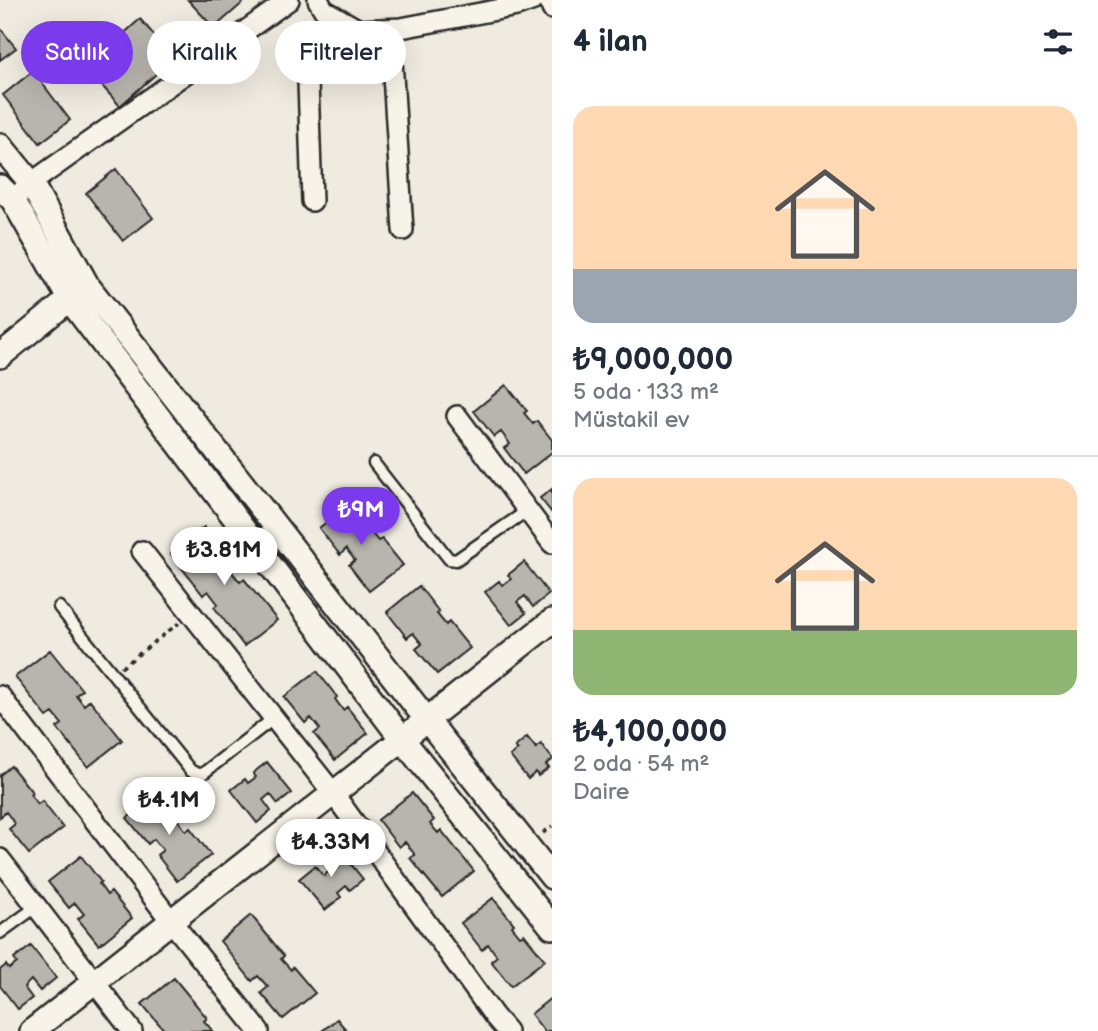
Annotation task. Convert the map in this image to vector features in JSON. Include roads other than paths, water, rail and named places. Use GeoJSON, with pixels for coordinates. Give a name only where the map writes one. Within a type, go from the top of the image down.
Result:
{"type":"FeatureCollection","features":[{"type":"Feature","properties":{"kind":"street"},"geometry":{"type":"LineString","coordinates":[[289,0],[30,183],[6,193],[402,739],[552,927]]}},
{"type":"Feature","properties":{"kind":"street"},"geometry":{"type":"LineString","coordinates":[[318,0],[324,10],[344,21]]}},
{"type":"Feature","properties":{"kind":"street"},"geometry":{"type":"LineString","coordinates":[[406,27],[517,6],[534,0]]}},
{"type":"Feature","properties":{"kind":"street"},"geometry":{"type":"LineString","coordinates":[[550,0],[552,9]]}},
{"type":"Feature","properties":{"kind":"street"},"geometry":{"type":"LineString","coordinates":[[312,201],[307,52],[314,37],[335,16]]}},
{"type":"Feature","properties":{"kind":"street"},"geometry":{"type":"LineString","coordinates":[[394,84],[404,230]]}},
{"type":"Feature","properties":{"kind":"street"},"geometry":{"type":"LineString","coordinates":[[0,145],[30,183],[78,292],[552,877]]}},
{"type":"Feature","properties":{"kind":"street"},"geometry":{"type":"LineString","coordinates":[[0,356],[78,292]]}},
{"type":"Feature","properties":{"kind":"street"},"geometry":{"type":"LineString","coordinates":[[457,416],[552,542]]}},
{"type":"Feature","properties":{"kind":"street"},"geometry":{"type":"LineString","coordinates":[[142,551],[333,793],[507,1031]]}},
{"type":"Feature","properties":{"kind":"street"},"geometry":{"type":"LineString","coordinates":[[32,1031],[552,621]]}},
{"type":"Feature","properties":{"kind":"street"},"geometry":{"type":"LineString","coordinates":[[0,696],[171,921],[259,1031]]}},
{"type":"Feature","properties":{"kind":"street"},"geometry":{"type":"LineString","coordinates":[[0,859],[132,1031]]}},
{"type":"Feature","properties":{"kind":"lane"},"geometry":{"type":"LineString","coordinates":[[374,463],[449,559],[456,561],[528,510]]}},
{"type":"Feature","properties":{"kind":"lane"},"geometry":{"type":"LineString","coordinates":[[59,607],[191,771],[201,775],[274,718]]}},
{"type":"Feature","properties":{"kind":"lane"},"geometry":{"type":"LineString","coordinates":[[0,933],[36,906]]}}]}
